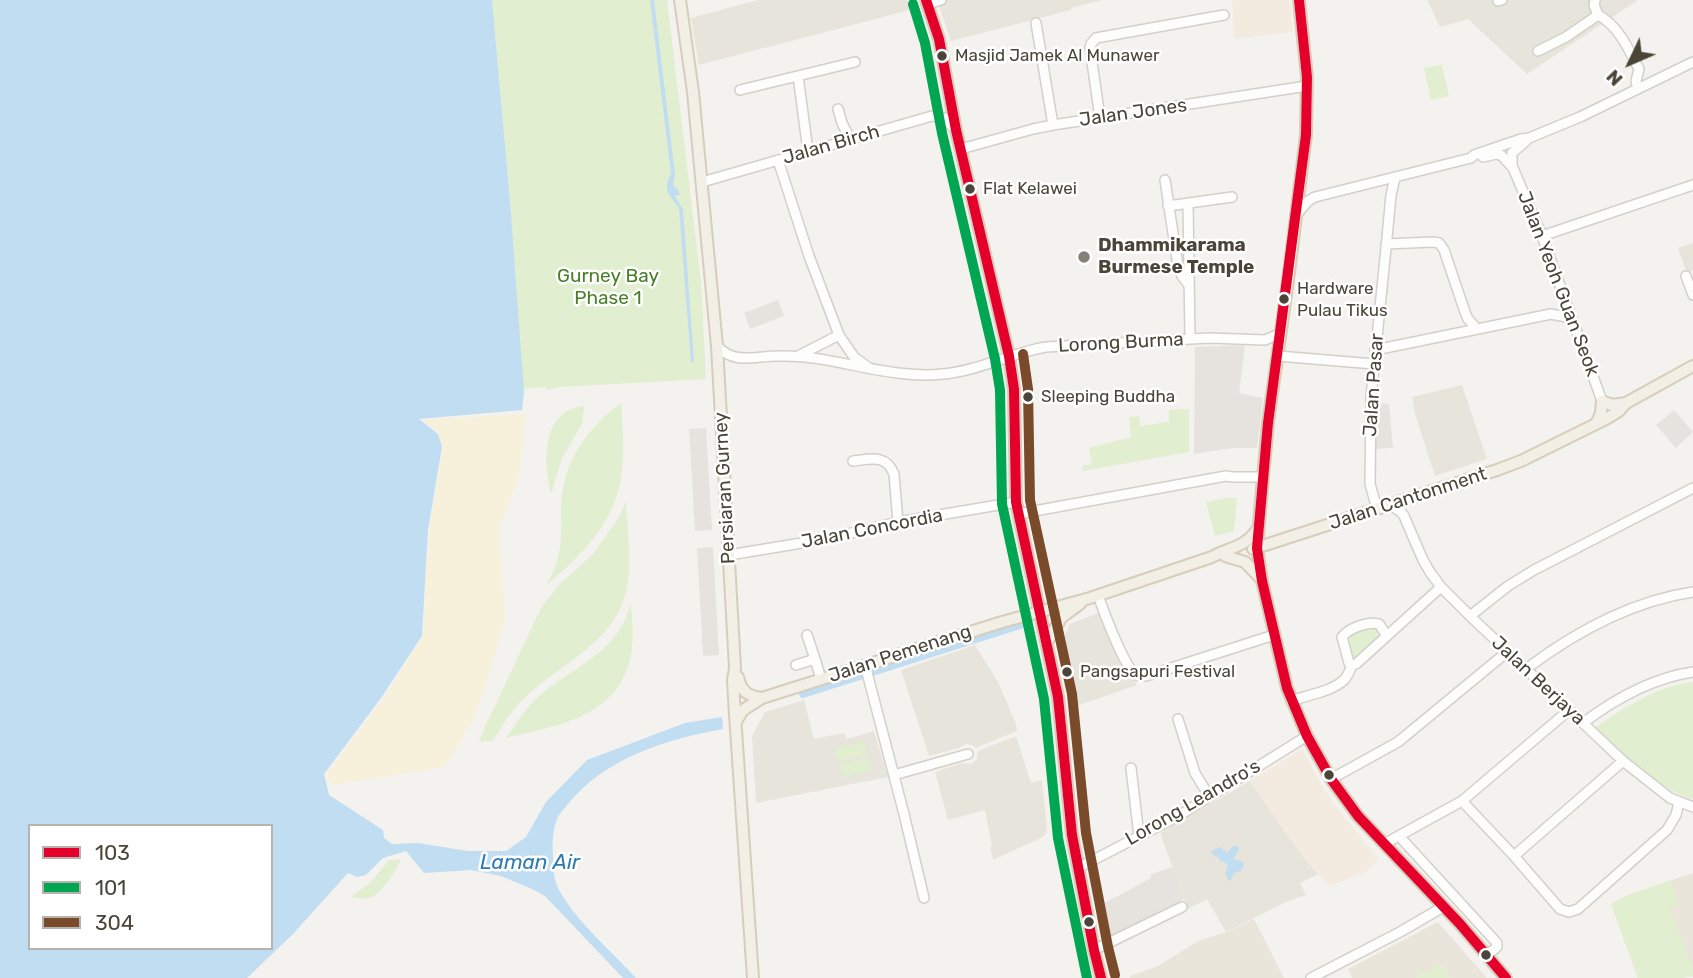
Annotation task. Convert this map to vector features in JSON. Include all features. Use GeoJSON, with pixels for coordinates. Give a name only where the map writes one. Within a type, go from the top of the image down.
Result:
{"type":"FeatureCollection","features":[{"type":"Feature","properties":{"kind":"main road","name":"Persiaran Gurney"},"geometry":{"type":"LineString","coordinates":[[680,0],[693,92],[717,346],[735,668],[733,680],[752,978]]}},
{"type":"Feature","properties":{"kind":"main road"},"geometry":{"type":"LineString","coordinates":[[1299,0],[1307,86],[1306,135],[1268,422],[1257,548],[1262,581],[1291,701],[1331,779],[1358,816],[1506,978]]}},
{"type":"Feature","properties":{"kind":"main road"},"geometry":{"type":"LineString","coordinates":[[927,2],[939,39],[956,130],[1009,356],[1014,389],[1017,514],[1058,697],[1078,868],[1101,978]]}},
{"type":"Feature","properties":{"kind":"main road","name":"Jalan Cantonment"},"geometry":{"type":"LineString","coordinates":[[1212,557],[1257,548],[1521,461],[1619,411],[1626,403],[1693,366]]}},
{"type":"Feature","properties":{"kind":"main road"},"geometry":{"type":"LineString","coordinates":[[1597,422],[1602,401],[1612,405],[1626,403]]}},
{"type":"Feature","properties":{"kind":"main road","name":"Jalan Cantonment"},"geometry":{"type":"LineString","coordinates":[[1039,611],[1212,557],[1247,542],[1258,529]]}},
{"type":"Feature","properties":{"kind":"main road"},"geometry":{"type":"LineString","coordinates":[[1224,556],[1245,562],[1262,581]]}},
{"type":"Feature","properties":{"kind":"main road"},"geometry":{"type":"LineString","coordinates":[[1047,642],[1062,617],[1094,596]]}},
{"type":"Feature","properties":{"kind":"main road","name":"Jalan Pemenang"},"geometry":{"type":"LineString","coordinates":[[737,720],[747,706],[762,698],[821,679],[867,672],[1039,611]]}},
{"type":"Feature","properties":{"kind":"main road"},"geometry":{"type":"LineString","coordinates":[[735,668],[744,692],[762,698]]}},
{"type":"Feature","properties":{"kind":"street"},"geometry":{"type":"LineString","coordinates":[[927,2],[941,0]]}},
{"type":"Feature","properties":{"kind":"street"},"geometry":{"type":"LineString","coordinates":[[1595,0],[1598,15],[1609,22],[1619,34],[1639,69],[1636,81],[1638,89]]}},
{"type":"Feature","properties":{"kind":"street"},"geometry":{"type":"LineString","coordinates":[[1100,118],[1090,48],[1096,38],[1224,15]]}},
{"type":"Feature","properties":{"kind":"street"},"geometry":{"type":"LineString","coordinates":[[1538,51],[1566,37],[1598,15]]}},
{"type":"Feature","properties":{"kind":"street"},"geometry":{"type":"LineString","coordinates":[[1036,23],[1053,125]]}},
{"type":"Feature","properties":{"kind":"street"},"geometry":{"type":"LineString","coordinates":[[740,90],[855,62]]}},
{"type":"Feature","properties":{"kind":"street"},"geometry":{"type":"LineString","coordinates":[[1297,214],[1315,197],[1471,158],[1529,138],[1580,117],[1693,62]]}},
{"type":"Feature","properties":{"kind":"street"},"geometry":{"type":"LineString","coordinates":[[798,76],[808,151]]}},
{"type":"Feature","properties":{"kind":"street","name":"Jalan Jones"},"geometry":{"type":"LineString","coordinates":[[961,149],[1053,125],[1307,86]]}},
{"type":"Feature","properties":{"kind":"street"},"geometry":{"type":"LineString","coordinates":[[838,109],[850,139]]}},
{"type":"Feature","properties":{"kind":"street","name":"Jalan Birch"},"geometry":{"type":"LineString","coordinates":[[702,182],[932,116],[944,118],[956,130]]}},
{"type":"Feature","properties":{"kind":"street","name":"Jalan Yeoh Guan Seok"},"geometry":{"type":"LineString","coordinates":[[1529,138],[1512,153],[1513,167],[1542,236],[1602,401]]}},
{"type":"Feature","properties":{"kind":"street","name":"Jalan Yeoh Guan Seok"},"geometry":{"type":"LineString","coordinates":[[1471,158],[1496,154],[1505,158],[1513,167]]}},
{"type":"Feature","properties":{"kind":"street"},"geometry":{"type":"LineString","coordinates":[[778,160],[809,256],[839,335],[854,357],[870,369]]}},
{"type":"Feature","properties":{"kind":"street","name":"Jalan Pasar"},"geometry":{"type":"LineString","coordinates":[[1377,509],[1370,484],[1371,397],[1391,195],[1395,178]]}},
{"type":"Feature","properties":{"kind":"street"},"geometry":{"type":"LineString","coordinates":[[1165,180],[1178,266],[1188,284]]}},
{"type":"Feature","properties":{"kind":"street"},"geometry":{"type":"LineString","coordinates":[[1542,236],[1693,184]]}},
{"type":"Feature","properties":{"kind":"street"},"geometry":{"type":"LineString","coordinates":[[1168,206],[1232,197]]}},
{"type":"Feature","properties":{"kind":"street"},"geometry":{"type":"LineString","coordinates":[[1188,204],[1190,339]]}},
{"type":"Feature","properties":{"kind":"street"},"geometry":{"type":"LineString","coordinates":[[1386,244],[1439,243],[1444,250],[1468,319],[1477,329]]}},
{"type":"Feature","properties":{"kind":"street"},"geometry":{"type":"LineString","coordinates":[[1686,276],[1693,295]]}},
{"type":"Feature","properties":{"kind":"street"},"geometry":{"type":"LineString","coordinates":[[1459,333],[1465,326],[1465,312]]}},
{"type":"Feature","properties":{"kind":"street"},"geometry":{"type":"LineString","coordinates":[[1375,350],[1551,314],[1571,318]]}},
{"type":"Feature","properties":{"kind":"street","name":"Lorong Burma"},"geometry":{"type":"LineString","coordinates":[[717,346],[724,354],[734,358],[798,356],[913,375],[947,374],[1027,350],[1046,347],[1209,338],[1265,340],[1281,333]]}},
{"type":"Feature","properties":{"kind":"street"},"geometry":{"type":"LineString","coordinates":[[798,356],[839,335]]}},
{"type":"Feature","properties":{"kind":"street"},"geometry":{"type":"LineString","coordinates":[[1278,356],[1374,364]]}},
{"type":"Feature","properties":{"kind":"street"},"geometry":{"type":"LineString","coordinates":[[853,461],[876,458],[891,467],[898,522]]}},
{"type":"Feature","properties":{"kind":"street"},"geometry":{"type":"LineString","coordinates":[[1017,514],[1226,476],[1263,477]]}},
{"type":"Feature","properties":{"kind":"street"},"geometry":{"type":"LineString","coordinates":[[1470,616],[1508,586],[1534,570],[1693,488]]}},
{"type":"Feature","properties":{"kind":"street"},"geometry":{"type":"LineString","coordinates":[[1411,529],[1409,509],[1416,497]]}},
{"type":"Feature","properties":{"kind":"street","name":"Jalan Concordia"},"geometry":{"type":"LineString","coordinates":[[729,555],[1016,502]]}},
{"type":"Feature","properties":{"kind":"street","name":"Jalan Berjaya"},"geometry":{"type":"LineString","coordinates":[[1390,505],[1401,512],[1423,559],[1441,587],[1470,616],[1623,761],[1670,798],[1693,807]]}},
{"type":"Feature","properties":{"kind":"street"},"geometry":{"type":"LineString","coordinates":[[1291,701],[1304,696],[1311,697],[1341,682],[1352,665],[1441,587]]}},
{"type":"Feature","properties":{"kind":"street"},"geometry":{"type":"LineString","coordinates":[[1526,669],[1593,627],[1651,602],[1693,592]]}},
{"type":"Feature","properties":{"kind":"street"},"geometry":{"type":"LineString","coordinates":[[1094,596],[1132,671],[1140,676],[1275,635]]}},
{"type":"Feature","properties":{"kind":"street"},"geometry":{"type":"LineString","coordinates":[[1352,665],[1343,644],[1342,637],[1345,632],[1372,622],[1379,624],[1387,636]]}},
{"type":"Feature","properties":{"kind":"street"},"geometry":{"type":"LineString","coordinates":[[807,635],[821,679]]}},
{"type":"Feature","properties":{"kind":"street"},"geometry":{"type":"LineString","coordinates":[[1331,779],[1403,739],[1507,652]]}},
{"type":"Feature","properties":{"kind":"street"},"geometry":{"type":"LineString","coordinates":[[796,665],[815,659]]}},
{"type":"Feature","properties":{"kind":"street"},"geometry":{"type":"LineString","coordinates":[[1583,723],[1639,688],[1693,671]]}},
{"type":"Feature","properties":{"kind":"street"},"geometry":{"type":"LineString","coordinates":[[867,672],[924,898]]}},
{"type":"Feature","properties":{"kind":"street"},"geometry":{"type":"LineString","coordinates":[[1384,844],[1462,802],[1568,711]]}},
{"type":"Feature","properties":{"kind":"street"},"geometry":{"type":"LineString","coordinates":[[1178,719],[1195,773],[1209,796]]}},
{"type":"Feature","properties":{"kind":"street","name":"Lorong Leandro's"},"geometry":{"type":"LineString","coordinates":[[1078,868],[1180,816],[1307,736]]}},
{"type":"Feature","properties":{"kind":"street"},"geometry":{"type":"LineString","coordinates":[[894,775],[968,754]]}},
{"type":"Feature","properties":{"kind":"street"},"geometry":{"type":"LineString","coordinates":[[1514,856],[1623,761]]}},
{"type":"Feature","properties":{"kind":"street"},"geometry":{"type":"LineString","coordinates":[[1131,768],[1139,836]]}},
{"type":"Feature","properties":{"kind":"street"},"geometry":{"type":"LineString","coordinates":[[1462,802],[1560,909],[1566,912],[1575,911],[1667,830],[1679,802]]}},
{"type":"Feature","properties":{"kind":"street"},"geometry":{"type":"LineString","coordinates":[[1399,836],[1497,943],[1497,947],[1488,956]]}},
{"type":"Feature","properties":{"kind":"street"},"geometry":{"type":"LineString","coordinates":[[1523,848],[1523,866]]}},
{"type":"Feature","properties":{"kind":"street"},"geometry":{"type":"LineString","coordinates":[[1094,950],[1182,907]]}},
{"type":"Feature","properties":{"kind":"street"},"geometry":{"type":"LineString","coordinates":[[1311,978],[1401,932],[1443,907]]}},
{"type":"Feature","properties":{"kind":"shaded area"},"geometry":{"type":"Polygon","coordinates":[[[758,0],[907,0],[910,10],[699,65],[691,18],[758,0]]]}},
{"type":"Feature","properties":{"kind":"shaded area"},"geometry":{"type":"Polygon","coordinates":[[[937,0],[1103,0],[951,41],[937,0]]]}},
{"type":"Feature","properties":{"kind":"shaded area"},"geometry":{"type":"Polygon","coordinates":[[[1232,0],[1290,0],[1293,32],[1234,39],[1232,0]]]}},
{"type":"Feature","properties":{"kind":"shaded area"},"geometry":{"type":"Polygon","coordinates":[[[1427,0],[1638,0],[1527,74],[1468,19],[1440,27],[1427,0]]]}},
{"type":"Feature","properties":{"kind":"shaded area"},"geometry":{"type":"Polygon","coordinates":[[[1693,243],[1693,270],[1687,273],[1678,248],[1693,243]]]}},
{"type":"Feature","properties":{"kind":"shaded area"},"geometry":{"type":"Polygon","coordinates":[[[778,300],[784,316],[750,329],[744,313],[778,300]]]}},
{"type":"Feature","properties":{"kind":"shaded area"},"geometry":{"type":"Polygon","coordinates":[[[1245,345],[1239,393],[1263,398],[1257,448],[1233,448],[1194,454],[1195,347],[1245,345]]]}},
{"type":"Feature","properties":{"kind":"shaded area"},"geometry":{"type":"Polygon","coordinates":[[[1462,385],[1487,459],[1435,476],[1412,397],[1462,385]]]}},
{"type":"Feature","properties":{"kind":"shaded area"},"geometry":{"type":"Polygon","coordinates":[[[1376,403],[1389,404],[1393,448],[1374,449],[1376,403]]]}},
{"type":"Feature","properties":{"kind":"shaded area"},"geometry":{"type":"Polygon","coordinates":[[[1674,410],[1693,432],[1676,448],[1656,425],[1674,410]]]}},
{"type":"Feature","properties":{"kind":"shaded area"},"geometry":{"type":"Polygon","coordinates":[[[706,428],[712,530],[695,531],[689,429],[706,428]]]}},
{"type":"Feature","properties":{"kind":"shaded area"},"geometry":{"type":"Polygon","coordinates":[[[713,547],[719,655],[703,656],[697,548],[713,547]]]}},
{"type":"Feature","properties":{"kind":"shaded area"},"geometry":{"type":"Polygon","coordinates":[[[1101,612],[1114,644],[1137,685],[1074,707],[1065,636],[1070,624],[1101,612]]]}},
{"type":"Feature","properties":{"kind":"shaded area"},"geometry":{"type":"Polygon","coordinates":[[[975,645],[998,682],[1017,731],[976,748],[966,744],[929,756],[901,670],[975,645]]]}},
{"type":"Feature","properties":{"kind":"shaded area"},"geometry":{"type":"Polygon","coordinates":[[[804,700],[814,739],[844,733],[847,739],[874,731],[888,777],[756,803],[752,736],[765,712],[804,700]]]}},
{"type":"Feature","properties":{"kind":"shaded area"},"geometry":{"type":"Polygon","coordinates":[[[1016,736],[1031,783],[1042,780],[1047,832],[1043,837],[993,860],[985,810],[948,820],[935,772],[962,763],[971,764],[977,759],[978,751],[1016,736]]]}},
{"type":"Feature","properties":{"kind":"shaded area"},"geometry":{"type":"Polygon","coordinates":[[[1302,749],[1323,788],[1379,859],[1364,873],[1329,886],[1300,853],[1250,781],[1302,749]]]}},
{"type":"Feature","properties":{"kind":"shaded area"},"geometry":{"type":"Polygon","coordinates":[[[1250,781],[1300,853],[1318,874],[1300,883],[1306,895],[1288,901],[1226,932],[1207,899],[1188,909],[1160,833],[1250,781]]]}},
{"type":"Feature","properties":{"kind":"shaded area"},"geometry":{"type":"Polygon","coordinates":[[[1173,867],[1184,899],[1107,939],[1099,906],[1151,878],[1151,874],[1173,867]]]}},
{"type":"Feature","properties":{"kind":"shaded area"},"geometry":{"type":"Polygon","coordinates":[[[1693,873],[1693,976],[1638,978],[1611,904],[1626,896],[1693,873]]]}},
{"type":"Feature","properties":{"kind":"shaded area"},"geometry":{"type":"Polygon","coordinates":[[[1254,919],[1284,978],[1130,978],[1158,966],[1198,941],[1254,919]]]}},
{"type":"Feature","properties":{"kind":"shaded area"},"geometry":{"type":"Polygon","coordinates":[[[1438,922],[1487,978],[1352,978],[1348,969],[1438,922]]]}},
{"type":"Feature","properties":{"kind":"green space","name":"Gurney Bay Phase 1"},"geometry":{"type":"Polygon","coordinates":[[[492,0],[667,0],[701,283],[706,379],[558,387],[547,390],[546,387],[523,389],[492,0]]]}},
{"type":"Feature","properties":{"kind":"green space"},"geometry":{"type":"Polygon","coordinates":[[[1442,65],[1449,96],[1431,100],[1424,68],[1442,65]]]}},
{"type":"Feature","properties":{"kind":"green space"},"geometry":{"type":"Polygon","coordinates":[[[621,403],[623,458],[616,498],[609,515],[588,545],[546,586],[560,548],[561,501],[569,468],[590,432],[621,403]]]}},
{"type":"Feature","properties":{"kind":"green space"},"geometry":{"type":"Polygon","coordinates":[[[584,406],[582,424],[562,458],[551,494],[547,453],[552,428],[559,417],[584,406]]]}},
{"type":"Feature","properties":{"kind":"green space"},"geometry":{"type":"Polygon","coordinates":[[[1189,409],[1189,452],[1083,471],[1082,466],[1092,464],[1089,448],[1131,437],[1129,417],[1139,416],[1140,426],[1169,422],[1169,410],[1189,409]]]}},
{"type":"Feature","properties":{"kind":"green space"},"geometry":{"type":"Polygon","coordinates":[[[1237,498],[1234,531],[1215,536],[1206,502],[1237,498]]]}},
{"type":"Feature","properties":{"kind":"green space"},"geometry":{"type":"Polygon","coordinates":[[[626,502],[628,581],[620,609],[611,624],[587,649],[526,696],[510,714],[493,741],[479,742],[542,606],[560,584],[593,554],[616,522],[626,502]]]}},
{"type":"Feature","properties":{"kind":"green space"},"geometry":{"type":"Polygon","coordinates":[[[631,603],[631,656],[621,682],[610,697],[580,717],[506,738],[536,699],[603,650],[620,629],[631,603]]]}},
{"type":"Feature","properties":{"kind":"green space"},"geometry":{"type":"Polygon","coordinates":[[[1371,625],[1376,626],[1382,636],[1354,660],[1351,659],[1346,636],[1371,625]]]}},
{"type":"Feature","properties":{"kind":"green space"},"geometry":{"type":"Polygon","coordinates":[[[1693,682],[1693,799],[1680,795],[1641,770],[1596,727],[1654,693],[1693,682]]]}},
{"type":"Feature","properties":{"kind":"green space"},"geometry":{"type":"Polygon","coordinates":[[[863,741],[867,754],[839,762],[835,749],[863,741]]]}},
{"type":"Feature","properties":{"kind":"green space"},"geometry":{"type":"Polygon","coordinates":[[[868,757],[871,770],[843,778],[839,765],[868,757]]]}},
{"type":"Feature","properties":{"kind":"green space"},"geometry":{"type":"Polygon","coordinates":[[[401,859],[388,881],[374,896],[351,897],[370,883],[389,860],[401,859]]]}},
{"type":"Feature","properties":{"kind":"green space"},"geometry":{"type":"Polygon","coordinates":[[[1671,880],[1679,905],[1670,909],[1693,968],[1693,976],[1638,978],[1611,904],[1671,880]]]}},
{"type":"Feature","properties":{"kind":"green space"},"geometry":{"type":"Polygon","coordinates":[[[1441,964],[1451,978],[1414,978],[1441,964]]]}},
{"type":"Feature","properties":{"kind":"sand"},"geometry":{"type":"Polygon","coordinates":[[[526,414],[518,481],[499,529],[505,620],[471,724],[444,767],[332,785],[326,775],[383,699],[423,636],[429,532],[443,447],[439,433],[422,420],[526,414]]]}},
{"type":"Feature","properties":{"kind":"water","name":"Laman Air"},"geometry":{"type":"Polygon","coordinates":[[[0,0],[492,0],[510,200],[524,393],[522,410],[419,419],[438,434],[442,447],[428,530],[422,636],[381,698],[324,774],[329,795],[383,830],[384,838],[392,844],[418,843],[468,851],[506,851],[526,837],[546,802],[587,760],[685,723],[722,717],[723,729],[659,745],[600,774],[568,804],[556,821],[553,863],[559,890],[585,925],[636,978],[623,978],[545,896],[501,876],[471,870],[424,873],[406,851],[383,858],[366,875],[357,877],[348,873],[292,935],[247,978],[0,978],[0,0]]]}},
{"type":"Feature","properties":{"kind":"water"},"geometry":{"type":"Polygon","coordinates":[[[650,0],[654,0],[675,175],[673,186],[678,190],[680,195],[675,196],[683,210],[694,362],[691,362],[679,208],[667,189],[671,174],[650,0]]]}},
{"type":"Feature","properties":{"kind":"water"},"geometry":{"type":"Polygon","coordinates":[[[1233,846],[1237,846],[1239,850],[1234,859],[1243,862],[1244,866],[1241,871],[1234,873],[1230,882],[1225,874],[1227,864],[1219,860],[1219,855],[1216,858],[1211,851],[1220,847],[1227,853],[1233,846]]]}},
{"type":"Feature","properties":{"kind":"waterway"},"geometry":{"type":"LineString","coordinates":[[803,694],[1020,625]]}},
{"type":"Feature","properties":{"kind":"transit line","name":"103"},"geometry":{"type":"LineString","coordinates":[[926,0],[939,39],[956,130],[1009,356],[1014,389],[1016,502],[1058,697],[1072,835],[1101,978]]}},
{"type":"Feature","properties":{"kind":"transit line","name":"103"},"geometry":{"type":"LineString","coordinates":[[1299,0],[1307,77],[1306,135],[1268,423],[1257,548],[1262,581],[1287,688],[1307,736],[1331,779],[1358,816],[1460,924],[1506,978]]}},
{"type":"Feature","properties":{"kind":"transit line","name":"101"},"geometry":{"type":"LineString","coordinates":[[913,4],[925,43],[942,133],[995,359],[1000,390],[1002,504],[1044,699],[1058,838],[1087,978]]}},
{"type":"Feature","properties":{"kind":"transit line","name":"304"},"geometry":{"type":"LineString","coordinates":[[1023,354],[1028,389],[1030,500],[1072,694],[1086,833],[1115,975]]}},
{"type":"Feature","properties":{"kind":"place","name":"Masjid Jamek Al Munawer"},"geometry":{"type":"Point","coordinates":[942,56]}},
{"type":"Feature","properties":{"kind":"place","name":"Flat Kelawei"},"geometry":{"type":"Point","coordinates":[970,189]}},
{"type":"Feature","properties":{"kind":"place","name":"Dhammikarama Burmese Temple"},"geometry":{"type":"Point","coordinates":[1084,257]}},
{"type":"Feature","properties":{"kind":"place","name":"Hardware Pulau Tikus"},"geometry":{"type":"Point","coordinates":[1284,299]}},
{"type":"Feature","properties":{"kind":"place","name":"Sleeping Buddha"},"geometry":{"type":"Point","coordinates":[1028,397]}},
{"type":"Feature","properties":{"kind":"place","name":"Pangsapuri Festival"},"geometry":{"type":"Point","coordinates":[1067,672]}}]}
